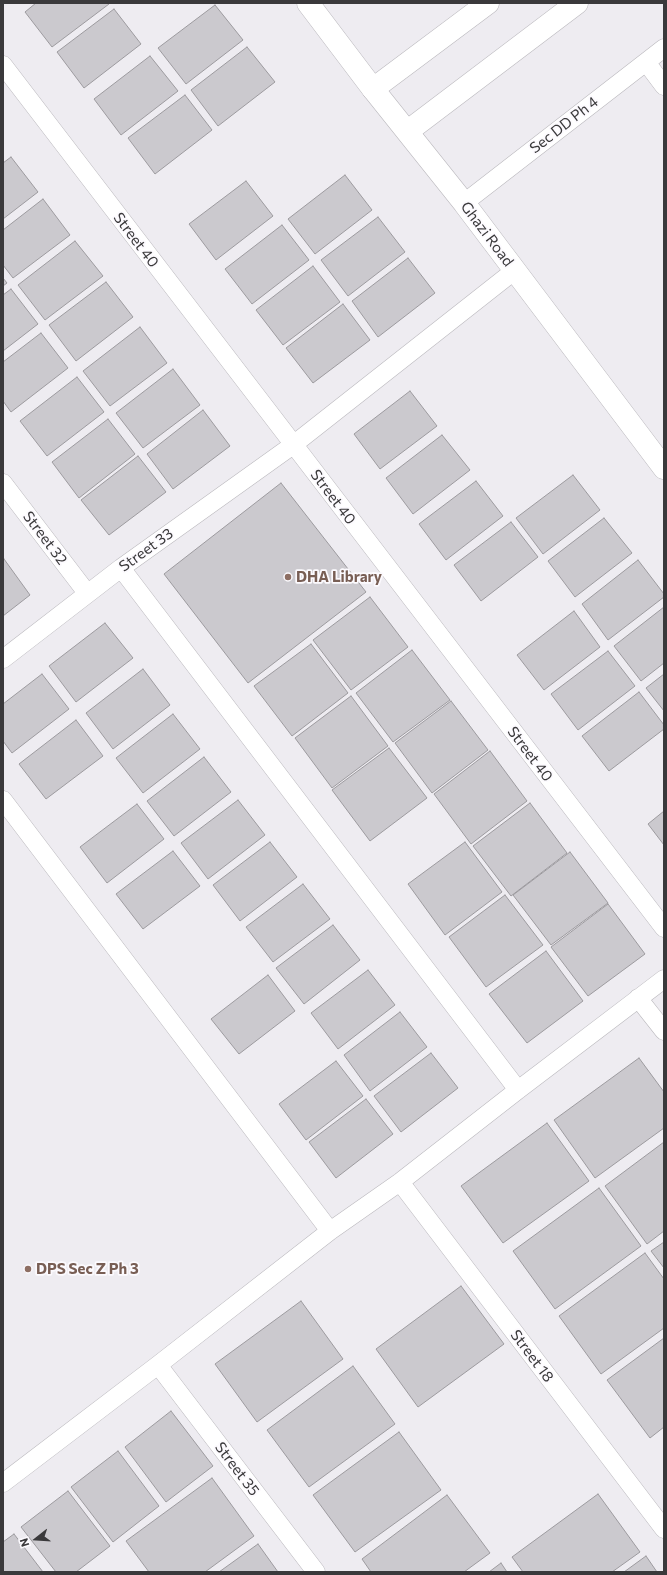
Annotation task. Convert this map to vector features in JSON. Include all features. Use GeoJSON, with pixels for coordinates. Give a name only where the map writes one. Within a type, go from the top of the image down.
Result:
{"type":"FeatureCollection","features":[{"type":"Feature","properties":{"kind":"main road","name":"Ghazi Road"},"geometry":{"type":"LineString","coordinates":[[308,3],[373,89],[464,203],[664,468]]}},
{"type":"Feature","properties":{"kind":"main road"},"geometry":{"type":"LineString","coordinates":[[373,89],[488,3]]}},
{"type":"Feature","properties":{"kind":"main road"},"geometry":{"type":"LineString","coordinates":[[408,131],[577,3]]}},
{"type":"Feature","properties":{"kind":"street","name":"Sec DD Ph 4"},"geometry":{"type":"LineString","coordinates":[[464,203],[664,48]]}},
{"type":"Feature","properties":{"kind":"street"},"geometry":{"type":"LineString","coordinates":[[646,62],[664,86]]}},
{"type":"Feature","properties":{"kind":"street","name":"Street 40"},"geometry":{"type":"LineString","coordinates":[[3,65],[664,928]]}},
{"type":"Feature","properties":{"kind":"street","name":"Street 33"},"geometry":{"type":"LineString","coordinates":[[3,659],[87,593],[293,445],[514,271]]}},
{"type":"Feature","properties":{"kind":"street","name":"Street 32"},"geometry":{"type":"LineString","coordinates":[[3,483],[87,593]]}},
{"type":"Feature","properties":{"kind":"street"},"geometry":{"type":"LineString","coordinates":[[121,568],[518,1090]]}},
{"type":"Feature","properties":{"kind":"street"},"geometry":{"type":"LineString","coordinates":[[3,800],[330,1231]]}},
{"type":"Feature","properties":{"kind":"street"},"geometry":{"type":"LineString","coordinates":[[3,1483],[330,1231],[400,1182],[664,979]]}},
{"type":"Feature","properties":{"kind":"street"},"geometry":{"type":"LineString","coordinates":[[638,998],[664,1031]]}},
{"type":"Feature","properties":{"kind":"street","name":"Street 18"},"geometry":{"type":"LineString","coordinates":[[400,1182],[664,1529]]}},
{"type":"Feature","properties":{"kind":"street","name":"Street 35"},"geometry":{"type":"LineString","coordinates":[[158,1365],[316,1572]]}},
{"type":"Feature","properties":{"kind":"building"},"geometry":{"type":"Polygon","coordinates":[[[36,3],[109,4],[52,47],[25,12],[36,3]]]}},
{"type":"Feature","properties":{"kind":"building"},"geometry":{"type":"Polygon","coordinates":[[[215,5],[243,40],[186,84],[158,48],[215,5]]]}},
{"type":"Feature","properties":{"kind":"building"},"geometry":{"type":"Polygon","coordinates":[[[114,9],[141,44],[84,88],[57,52],[114,9]]]}},
{"type":"Feature","properties":{"kind":"building"},"geometry":{"type":"Polygon","coordinates":[[[247,47],[275,82],[218,126],[191,90],[247,47]]]}},
{"type":"Feature","properties":{"kind":"building"},"geometry":{"type":"Polygon","coordinates":[[[150,56],[178,91],[121,135],[94,99],[150,56]]]}},
{"type":"Feature","properties":{"kind":"building"},"geometry":{"type":"Polygon","coordinates":[[[185,95],[212,130],[155,174],[128,138],[185,95]]]}},
{"type":"Feature","properties":{"kind":"building"},"geometry":{"type":"Polygon","coordinates":[[[11,157],[38,192],[3,219],[3,163],[11,157]]]}},
{"type":"Feature","properties":{"kind":"building"},"geometry":{"type":"Polygon","coordinates":[[[345,175],[372,210],[315,254],[288,219],[345,175]]]}},
{"type":"Feature","properties":{"kind":"building"},"geometry":{"type":"Polygon","coordinates":[[[246,181],[273,216],[216,260],[189,224],[246,181]]]}},
{"type":"Feature","properties":{"kind":"building"},"geometry":{"type":"Polygon","coordinates":[[[43,199],[70,235],[13,278],[3,265],[3,230],[43,199]]]}},
{"type":"Feature","properties":{"kind":"building"},"geometry":{"type":"Polygon","coordinates":[[[378,217],[405,252],[348,296],[321,260],[378,217]]]}},
{"type":"Feature","properties":{"kind":"building"},"geometry":{"type":"Polygon","coordinates":[[[282,225],[309,260],[252,304],[225,269],[282,225]]]}},
{"type":"Feature","properties":{"kind":"building"},"geometry":{"type":"Polygon","coordinates":[[[75,241],[103,276],[45,320],[18,285],[75,241]]]}},
{"type":"Feature","properties":{"kind":"building"},"geometry":{"type":"Polygon","coordinates":[[[408,258],[435,293],[378,337],[352,301],[408,258]]]}},
{"type":"Feature","properties":{"kind":"building"},"geometry":{"type":"Polygon","coordinates":[[[313,266],[340,302],[283,345],[256,310],[313,266]]]}},
{"type":"Feature","properties":{"kind":"building"},"geometry":{"type":"Polygon","coordinates":[[[3,278],[7,283],[3,286],[3,278]]]}},
{"type":"Feature","properties":{"kind":"building"},"geometry":{"type":"Polygon","coordinates":[[[106,282],[133,317],[76,361],[49,325],[106,282]]]}},
{"type":"Feature","properties":{"kind":"building"},"geometry":{"type":"Polygon","coordinates":[[[11,289],[38,324],[3,351],[3,295],[11,289]]]}},
{"type":"Feature","properties":{"kind":"building"},"geometry":{"type":"Polygon","coordinates":[[[343,304],[370,340],[313,383],[286,348],[343,304]]]}},
{"type":"Feature","properties":{"kind":"building"},"geometry":{"type":"Polygon","coordinates":[[[140,327],[167,363],[110,406],[83,371],[140,327]]]}},
{"type":"Feature","properties":{"kind":"building"},"geometry":{"type":"Polygon","coordinates":[[[41,333],[68,368],[11,412],[3,401],[3,362],[41,333]]]}},
{"type":"Feature","properties":{"kind":"building"},"geometry":{"type":"Polygon","coordinates":[[[173,369],[200,405],[143,448],[116,413],[173,369]]]}},
{"type":"Feature","properties":{"kind":"building"},"geometry":{"type":"Polygon","coordinates":[[[77,377],[104,412],[47,456],[20,421],[77,377]]]}},
{"type":"Feature","properties":{"kind":"building"},"geometry":{"type":"Polygon","coordinates":[[[410,391],[437,426],[380,469],[354,434],[410,391]]]}},
{"type":"Feature","properties":{"kind":"building"},"geometry":{"type":"Polygon","coordinates":[[[203,410],[230,446],[173,489],[147,454],[203,410]]]}},
{"type":"Feature","properties":{"kind":"building"},"geometry":{"type":"Polygon","coordinates":[[[108,419],[135,454],[79,498],[52,462],[108,419]]]}},
{"type":"Feature","properties":{"kind":"building"},"geometry":{"type":"Polygon","coordinates":[[[442,435],[470,470],[413,514],[386,478],[442,435]]]}},
{"type":"Feature","properties":{"kind":"building"},"geometry":{"type":"Polygon","coordinates":[[[138,456],[166,492],[109,535],[81,500],[138,456]]]}},
{"type":"Feature","properties":{"kind":"building"},"geometry":{"type":"Polygon","coordinates":[[[573,475],[600,510],[543,554],[516,518],[573,475]]]}},
{"type":"Feature","properties":{"kind":"building"},"geometry":{"type":"Polygon","coordinates":[[[476,481],[503,516],[446,560],[419,524],[476,481]]]}},
{"type":"Feature","properties":{"kind":"building"},"geometry":{"type":"Polygon","coordinates":[[[281,483],[366,592],[248,683],[164,574],[281,483]]]}},
{"type":"Feature","properties":{"kind":"building"},"geometry":{"type":"Polygon","coordinates":[[[604,518],[632,553],[575,597],[548,561],[604,518]]]}},
{"type":"Feature","properties":{"kind":"building"},"geometry":{"type":"Polygon","coordinates":[[[511,522],[538,557],[481,601],[454,565],[511,522]]]}},
{"type":"Feature","properties":{"kind":"building"},"geometry":{"type":"Polygon","coordinates":[[[4,559],[30,595],[3,616],[3,560],[4,559]]]}},
{"type":"Feature","properties":{"kind":"building"},"geometry":{"type":"Polygon","coordinates":[[[638,560],[664,594],[664,597],[608,640],[582,604],[638,560]]]}},
{"type":"Feature","properties":{"kind":"building"},"geometry":{"type":"Polygon","coordinates":[[[370,597],[408,647],[351,690],[313,640],[370,597]]]}},
{"type":"Feature","properties":{"kind":"building"},"geometry":{"type":"Polygon","coordinates":[[[664,607],[664,663],[641,681],[614,646],[664,607]]]}},
{"type":"Feature","properties":{"kind":"building"},"geometry":{"type":"Polygon","coordinates":[[[574,611],[600,647],[544,690],[517,655],[574,611]]]}},
{"type":"Feature","properties":{"kind":"building"},"geometry":{"type":"Polygon","coordinates":[[[105,623],[133,658],[76,702],[49,666],[105,623]]]}},
{"type":"Feature","properties":{"kind":"building"},"geometry":{"type":"Polygon","coordinates":[[[311,644],[348,693],[292,736],[254,686],[311,644]]]}},
{"type":"Feature","properties":{"kind":"building"},"geometry":{"type":"Polygon","coordinates":[[[412,650],[450,700],[393,742],[356,693],[412,650]]]}},
{"type":"Feature","properties":{"kind":"building"},"geometry":{"type":"Polygon","coordinates":[[[608,651],[635,686],[578,730],[551,694],[608,651]]]}},
{"type":"Feature","properties":{"kind":"building"},"geometry":{"type":"Polygon","coordinates":[[[143,669],[170,705],[113,749],[86,713],[143,669]]]}},
{"type":"Feature","properties":{"kind":"building"},"geometry":{"type":"Polygon","coordinates":[[[42,674],[69,709],[12,753],[3,741],[3,704],[42,674]]]}},
{"type":"Feature","properties":{"kind":"building"},"geometry":{"type":"Polygon","coordinates":[[[664,674],[664,711],[646,688],[664,674]]]}},
{"type":"Feature","properties":{"kind":"building"},"geometry":{"type":"Polygon","coordinates":[[[639,692],[664,725],[664,729],[609,771],[582,736],[639,692]]]}},
{"type":"Feature","properties":{"kind":"building"},"geometry":{"type":"Polygon","coordinates":[[[351,696],[388,746],[332,788],[295,738],[351,696]]]}},
{"type":"Feature","properties":{"kind":"building"},"geometry":{"type":"Polygon","coordinates":[[[451,701],[488,750],[432,793],[395,743],[451,701]]]}},
{"type":"Feature","properties":{"kind":"building"},"geometry":{"type":"Polygon","coordinates":[[[173,714],[200,749],[143,793],[116,758],[173,714]]]}},
{"type":"Feature","properties":{"kind":"building"},"geometry":{"type":"Polygon","coordinates":[[[76,720],[103,756],[46,799],[19,764],[76,720]]]}},
{"type":"Feature","properties":{"kind":"building"},"geometry":{"type":"Polygon","coordinates":[[[389,748],[427,798],[370,841],[332,790],[389,748]]]}},
{"type":"Feature","properties":{"kind":"building"},"geometry":{"type":"Polygon","coordinates":[[[490,751],[527,801],[471,844],[434,794],[490,751]]]}},
{"type":"Feature","properties":{"kind":"building"},"geometry":{"type":"Polygon","coordinates":[[[204,757],[231,792],[174,836],[147,801],[204,757]]]}},
{"type":"Feature","properties":{"kind":"building"},"geometry":{"type":"Polygon","coordinates":[[[238,800],[265,835],[208,879],[181,843],[238,800]]]}},
{"type":"Feature","properties":{"kind":"building"},"geometry":{"type":"Polygon","coordinates":[[[530,803],[567,853],[511,896],[473,846],[530,803]]]}},
{"type":"Feature","properties":{"kind":"building"},"geometry":{"type":"Polygon","coordinates":[[[137,804],[164,839],[107,883],[80,847],[137,804]]]}},
{"type":"Feature","properties":{"kind":"building"},"geometry":{"type":"Polygon","coordinates":[[[664,811],[664,845],[648,824],[664,811]]]}},
{"type":"Feature","properties":{"kind":"building"},"geometry":{"type":"Polygon","coordinates":[[[270,842],[297,877],[240,921],[213,885],[270,842]]]}},
{"type":"Feature","properties":{"kind":"building"},"geometry":{"type":"Polygon","coordinates":[[[465,842],[502,892],[445,935],[408,884],[465,842]]]}},
{"type":"Feature","properties":{"kind":"building"},"geometry":{"type":"Polygon","coordinates":[[[173,851],[200,886],[143,929],[116,894],[173,851]]]}},
{"type":"Feature","properties":{"kind":"building"},"geometry":{"type":"Polygon","coordinates":[[[570,852],[608,903],[551,945],[513,895],[570,852]]]}},
{"type":"Feature","properties":{"kind":"building"},"geometry":{"type":"Polygon","coordinates":[[[303,884],[330,919],[273,962],[246,927],[303,884]]]}},
{"type":"Feature","properties":{"kind":"building"},"geometry":{"type":"Polygon","coordinates":[[[505,895],[543,945],[486,987],[449,937],[505,895]]]}},
{"type":"Feature","properties":{"kind":"building"},"geometry":{"type":"Polygon","coordinates":[[[608,904],[645,954],[588,996],[551,947],[608,904]]]}},
{"type":"Feature","properties":{"kind":"building"},"geometry":{"type":"Polygon","coordinates":[[[333,925],[360,960],[304,1004],[276,968],[333,925]]]}},
{"type":"Feature","properties":{"kind":"building"},"geometry":{"type":"Polygon","coordinates":[[[546,951],[583,1001],[527,1043],[489,994],[546,951]]]}},
{"type":"Feature","properties":{"kind":"building"},"geometry":{"type":"Polygon","coordinates":[[[368,970],[395,1005],[338,1049],[311,1013],[368,970]]]}},
{"type":"Feature","properties":{"kind":"building"},"geometry":{"type":"Polygon","coordinates":[[[268,975],[295,1011],[239,1054],[211,1019],[268,975]]]}},
{"type":"Feature","properties":{"kind":"building"},"geometry":{"type":"Polygon","coordinates":[[[400,1012],[427,1047],[370,1091],[344,1055],[400,1012]]]}},
{"type":"Feature","properties":{"kind":"building"},"geometry":{"type":"Polygon","coordinates":[[[431,1053],[458,1088],[401,1132],[374,1096],[431,1053]]]}},
{"type":"Feature","properties":{"kind":"building"},"geometry":{"type":"Polygon","coordinates":[[[639,1058],[664,1092],[664,1128],[595,1178],[554,1120],[639,1058]]]}},
{"type":"Feature","properties":{"kind":"building"},"geometry":{"type":"Polygon","coordinates":[[[336,1061],[363,1096],[306,1140],[279,1104],[336,1061]]]}},
{"type":"Feature","properties":{"kind":"building"},"geometry":{"type":"Polygon","coordinates":[[[366,1099],[393,1134],[336,1178],[309,1142],[366,1099]]]}},
{"type":"Feature","properties":{"kind":"building"},"geometry":{"type":"Polygon","coordinates":[[[547,1123],[589,1181],[503,1243],[461,1186],[547,1123]]]}},
{"type":"Feature","properties":{"kind":"building"},"geometry":{"type":"Polygon","coordinates":[[[664,1142],[664,1231],[647,1244],[605,1186],[664,1142]]]}},
{"type":"Feature","properties":{"kind":"building"},"geometry":{"type":"Polygon","coordinates":[[[599,1188],[641,1246],[555,1309],[513,1251],[599,1188]]]}},
{"type":"Feature","properties":{"kind":"building"},"geometry":{"type":"Polygon","coordinates":[[[664,1242],[664,1268],[651,1251],[664,1242]]]}},
{"type":"Feature","properties":{"kind":"building"},"geometry":{"type":"Polygon","coordinates":[[[645,1253],[664,1279],[664,1328],[601,1374],[559,1316],[645,1253]]]}},
{"type":"Feature","properties":{"kind":"building"},"geometry":{"type":"Polygon","coordinates":[[[461,1286],[504,1344],[418,1407],[376,1349],[461,1286]]]}},
{"type":"Feature","properties":{"kind":"building"},"geometry":{"type":"Polygon","coordinates":[[[301,1301],[343,1359],[257,1422],[215,1364],[301,1301]]]}},
{"type":"Feature","properties":{"kind":"building"},"geometry":{"type":"Polygon","coordinates":[[[664,1338],[664,1427],[650,1438],[607,1380],[664,1338]]]}},
{"type":"Feature","properties":{"kind":"building"},"geometry":{"type":"Polygon","coordinates":[[[353,1366],[395,1424],[309,1487],[267,1430],[353,1366]]]}},
{"type":"Feature","properties":{"kind":"building"},"geometry":{"type":"Polygon","coordinates":[[[171,1411],[213,1466],[166,1502],[125,1447],[171,1411]]]}},
{"type":"Feature","properties":{"kind":"building"},"geometry":{"type":"Polygon","coordinates":[[[399,1432],[441,1490],[355,1552],[313,1495],[399,1432]]]}},
{"type":"Feature","properties":{"kind":"building"},"geometry":{"type":"Polygon","coordinates":[[[118,1451],[159,1506],[113,1542],[71,1487],[118,1451]]]}},
{"type":"Feature","properties":{"kind":"building"},"geometry":{"type":"Polygon","coordinates":[[[212,1478],[254,1536],[205,1572],[149,1572],[126,1541],[212,1478]]]}},
{"type":"Feature","properties":{"kind":"building"},"geometry":{"type":"Polygon","coordinates":[[[68,1491],[110,1546],[76,1572],[56,1572],[21,1527],[68,1491]]]}},
{"type":"Feature","properties":{"kind":"building"},"geometry":{"type":"Polygon","coordinates":[[[598,1494],[640,1552],[612,1572],[523,1572],[512,1557],[598,1494]]]}},
{"type":"Feature","properties":{"kind":"building"},"geometry":{"type":"Polygon","coordinates":[[[447,1495],[490,1553],[464,1572],[371,1572],[362,1559],[447,1495]]]}},
{"type":"Feature","properties":{"kind":"building"},"geometry":{"type":"Polygon","coordinates":[[[14,1534],[43,1572],[3,1572],[3,1542],[14,1534]]]}},
{"type":"Feature","properties":{"kind":"building"},"geometry":{"type":"Polygon","coordinates":[[[258,1544],[278,1572],[219,1572],[258,1544]]]}},
{"type":"Feature","properties":{"kind":"building"},"geometry":{"type":"Polygon","coordinates":[[[646,1556],[657,1572],[624,1572],[646,1556]]]}},
{"type":"Feature","properties":{"kind":"building"},"geometry":{"type":"Polygon","coordinates":[[[501,1563],[507,1572],[489,1572],[501,1563]]]}},
{"type":"Feature","properties":{"kind":"place","name":"DHA Library"},"geometry":{"type":"Point","coordinates":[288,577]}},
{"type":"Feature","properties":{"kind":"place","name":"DPS Sec Z Ph 3"},"geometry":{"type":"Point","coordinates":[28,1269]}}]}
